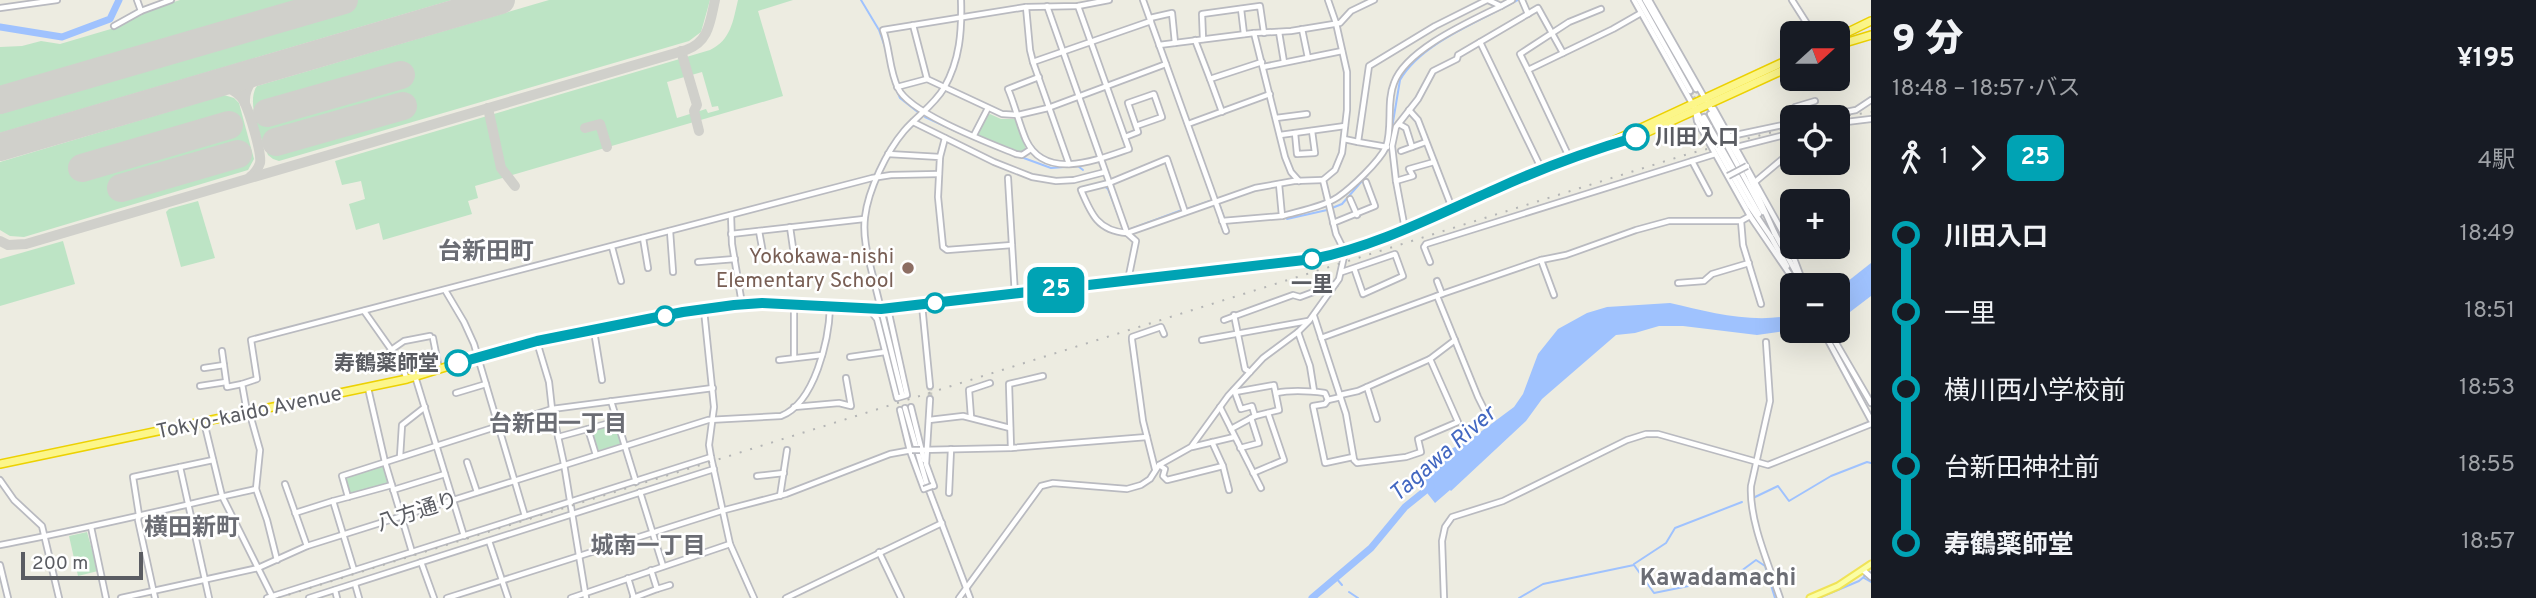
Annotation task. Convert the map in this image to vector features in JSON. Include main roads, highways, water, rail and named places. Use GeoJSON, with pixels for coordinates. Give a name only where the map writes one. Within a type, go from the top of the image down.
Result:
{"type":"FeatureCollection","features":[{"type":"Feature","properties":{"kind":"highway"},"geometry":{"type":"LineString","coordinates":[[1850,32],[1871,23]]}},
{"type":"Feature","properties":{"kind":"highway"},"geometry":{"type":"LineString","coordinates":[[1850,36],[1871,33]]}},
{"type":"Feature","properties":{"kind":"highway"},"geometry":{"type":"LineString","coordinates":[[1850,41],[1871,33]]}},
{"type":"Feature","properties":{"kind":"highway","name":"Tokyo-kaido Avenue"},"geometry":{"type":"LineString","coordinates":[[1707,101],[1780,64]]}},
{"type":"Feature","properties":{"kind":"highway","name":"Tokyo-kaido Avenue"},"geometry":{"type":"LineString","coordinates":[[0,464],[407,379],[477,356],[537,341],[704,309],[743,304],[869,308],[922,305],[1313,259],[1345,252],[1406,229],[1780,71]]}},
{"type":"Feature","properties":{"kind":"main road"},"geometry":{"type":"LineString","coordinates":[[1810,598],[1838,586],[1871,564]]}},
{"type":"Feature","properties":{"kind":"water"},"geometry":{"type":"Polygon","coordinates":[[[1871,263],[1871,296],[1850,312],[1850,280],[1871,263]]]}},
{"type":"Feature","properties":{"kind":"water"},"geometry":{"type":"Polygon","coordinates":[[[1670,303],[1747,318],[1780,317],[1780,332],[1757,335],[1683,326],[1659,326],[1616,335],[1542,399],[1526,421],[1435,503],[1413,475],[1427,461],[1471,439],[1514,407],[1523,394],[1538,354],[1558,329],[1587,313],[1607,307],[1670,303]]]}},
{"type":"Feature","properties":{"kind":"waterway"},"geometry":{"type":"LineString","coordinates":[[0,27],[62,37],[110,19],[119,0]]}},
{"type":"Feature","properties":{"kind":"waterway"},"geometry":{"type":"LineString","coordinates":[[861,0],[879,30],[886,50]]}},
{"type":"Feature","properties":{"kind":"waterway"},"geometry":{"type":"LineString","coordinates":[[1385,153],[1389,146],[1400,80],[1410,67],[1437,44],[1518,0]]}},
{"type":"Feature","properties":{"kind":"waterway"},"geometry":{"type":"LineString","coordinates":[[891,76],[900,98],[919,113]]}},
{"type":"Feature","properties":{"kind":"waterway"},"geometry":{"type":"LineString","coordinates":[[925,117],[960,133]]}},
{"type":"Feature","properties":{"kind":"waterway"},"geometry":{"type":"LineString","coordinates":[[982,142],[996,148]]}},
{"type":"Feature","properties":{"kind":"waterway"},"geometry":{"type":"LineString","coordinates":[[1021,157],[1051,168],[1078,166],[1083,170]]}},
{"type":"Feature","properties":{"kind":"waterway"},"geometry":{"type":"LineString","coordinates":[[1332,208],[1342,204],[1375,166]]}},
{"type":"Feature","properties":{"kind":"waterway"},"geometry":{"type":"LineString","coordinates":[[1104,186],[1108,189],[1123,228]]}},
{"type":"Feature","properties":{"kind":"waterway"},"geometry":{"type":"LineString","coordinates":[[1187,209],[1210,201]]}},
{"type":"Feature","properties":{"kind":"waterway"},"geometry":{"type":"LineString","coordinates":[[1220,206],[1224,218],[1227,219]]}},
{"type":"Feature","properties":{"kind":"waterway"},"geometry":{"type":"LineString","coordinates":[[1128,230],[1182,210]]}},
{"type":"Feature","properties":{"kind":"waterway"},"geometry":{"type":"LineString","coordinates":[[1287,219],[1327,210]]}},
{"type":"Feature","properties":{"kind":"waterway"},"geometry":{"type":"LineString","coordinates":[[1753,498],[1778,486],[1789,501],[1831,476],[1867,462],[1871,463]]}},
{"type":"Feature","properties":{"kind":"waterway","name":"Tagawa River"},"geometry":{"type":"LineString","coordinates":[[1312,598],[1371,548],[1405,507],[1431,486]]}},
{"type":"Feature","properties":{"kind":"waterway"},"geometry":{"type":"LineString","coordinates":[[1634,564],[1666,543],[1675,528],[1742,502]]}},
{"type":"Feature","properties":{"kind":"waterway"},"geometry":{"type":"LineString","coordinates":[[1519,598],[1543,584],[1634,565],[1654,593],[1733,577],[1756,560],[1765,566],[1775,598]]}},
{"type":"Feature","properties":{"kind":"waterway"},"geometry":{"type":"LineString","coordinates":[[1819,598],[1865,576]]}},
{"type":"Feature","properties":{"kind":"waterway"},"geometry":{"type":"LineString","coordinates":[[1336,578],[1342,585]]}},
{"type":"Feature","properties":{"kind":"waterway"},"geometry":{"type":"LineString","coordinates":[[1864,578],[1871,582]]}},
{"type":"Feature","properties":{"kind":"waterway"},"geometry":{"type":"LineString","coordinates":[[1349,592],[1358,598]]}},
{"type":"Feature","properties":{"kind":"tunnel"},"geometry":{"type":"LineString","coordinates":[[1696,89],[1710,114]]}},
{"type":"Feature","properties":{"kind":"tunnel"},"geometry":{"type":"LineString","coordinates":[[1690,91],[1704,117]]}},
{"type":"Feature","properties":{"kind":"tunnel"},"geometry":{"type":"LineString","coordinates":[[930,386],[930,399]]}},
{"type":"Feature","properties":{"kind":"railway"},"geometry":{"type":"LineString","coordinates":[[1850,115],[1871,112]]}},
{"type":"Feature","properties":{"kind":"railway"},"geometry":{"type":"LineString","coordinates":[[278,598],[1688,154],[1780,130]]}},
{"type":"Feature","properties":{"kind":"place","name":"川田入口"},"geometry":{"type":"Point","coordinates":[1636,137]}},
{"type":"Feature","properties":{"kind":"place","name":"一里"},"geometry":{"type":"Point","coordinates":[1312,259]}},
{"type":"Feature","properties":{"kind":"place","name":"Yokokawa-nishi Elementary School"},"geometry":{"type":"Point","coordinates":[908,268]}},
{"type":"Feature","properties":{"kind":"place","name":"寿鶴薬師堂"},"geometry":{"type":"Point","coordinates":[458,363]}},
{"type":"Feature","properties":{"kind":"district","name":"台新田町"},"geometry":{"type":"Point","coordinates":[486,251]}},
{"type":"Feature","properties":{"kind":"district","name":"台新田一丁目"},"geometry":{"type":"Point","coordinates":[558,423]}},
{"type":"Feature","properties":{"kind":"district","name":"横田新町"},"geometry":{"type":"Point","coordinates":[192,527]}},
{"type":"Feature","properties":{"kind":"district","name":"城南一丁目"},"geometry":{"type":"Point","coordinates":[648,545]}},
{"type":"Feature","properties":{"kind":"district","name":"Kawadamachi"},"geometry":{"type":"Point","coordinates":[1718,577]}}]}
